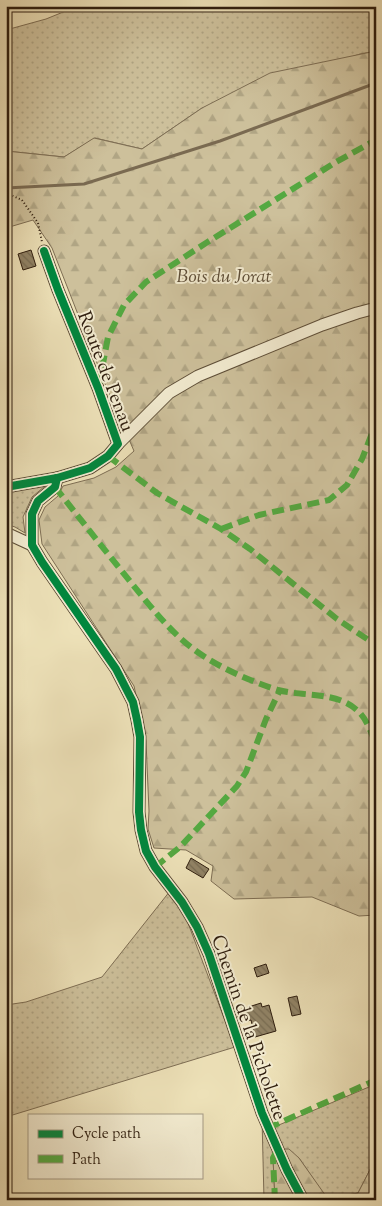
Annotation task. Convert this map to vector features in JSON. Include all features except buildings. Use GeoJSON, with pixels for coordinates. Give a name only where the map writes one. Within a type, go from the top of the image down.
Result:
{"type":"FeatureCollection","features":[{"type":"Feature","properties":{"kind":"street","name":"Route de Penau"},"geometry":{"type":"LineString","coordinates":[[44,251],[118,444]]}},
{"type":"Feature","properties":{"kind":"street","name":"Route de Penau"},"geometry":{"type":"LineString","coordinates":[[6,487],[57,478],[90,468],[108,456],[169,393],[198,376],[322,325],[376,308]]}},
{"type":"Feature","properties":{"kind":"street"},"geometry":{"type":"LineString","coordinates":[[6,533],[32,544],[33,510],[38,502],[55,487],[57,478]]}},
{"type":"Feature","properties":{"kind":"street","name":"Chemin de la Picholette"},"geometry":{"type":"LineString","coordinates":[[32,544],[42,562],[116,669],[133,702],[140,737],[139,812],[146,851],[197,927],[209,954],[262,1113],[287,1170],[303,1200]]}},
{"type":"Feature","properties":{"kind":"path"},"geometry":{"type":"LineString","coordinates":[[7,193],[22,200],[38,223],[44,251]]}},
{"type":"Feature","properties":{"kind":"green space"},"geometry":{"type":"Polygon","coordinates":[[[78,6],[376,6],[376,51],[360,54],[202,108],[142,149],[95,138],[64,157],[6,151],[6,30],[46,19],[78,6]]]}},
{"type":"Feature","properties":{"kind":"green space","name":"Bois du Jorat"},"geometry":{"type":"Polygon","coordinates":[[[376,51],[376,915],[359,916],[312,897],[234,899],[211,881],[213,866],[186,850],[154,848],[148,829],[146,741],[134,686],[42,544],[39,520],[45,507],[58,496],[63,486],[94,478],[116,467],[134,451],[106,386],[52,248],[33,220],[6,228],[6,151],[64,157],[94,138],[142,149],[202,108],[270,73],[376,51]]]}},
{"type":"Feature","properties":{"kind":"green space"},"geometry":{"type":"Polygon","coordinates":[[[45,486],[32,497],[23,517],[25,533],[6,524],[6,492],[45,486]]]}},
{"type":"Feature","properties":{"kind":"green space"},"geometry":{"type":"Polygon","coordinates":[[[170,891],[180,902],[235,1047],[6,1117],[6,1005],[26,1002],[102,977],[170,891]]]}},
{"type":"Feature","properties":{"kind":"green space"},"geometry":{"type":"Polygon","coordinates":[[[376,1084],[376,1158],[358,1193],[327,1199],[299,1158],[273,1158],[275,1200],[264,1200],[262,1118],[267,1130],[376,1084]]]}},
{"type":"Feature","properties":{"kind":"green space"},"geometry":{"type":"Polygon","coordinates":[[[278,1149],[289,1149],[299,1158],[328,1199],[358,1193],[376,1158],[376,1200],[275,1200],[273,1158],[278,1149]]]}},
{"type":"Feature","properties":{"kind":"waterway"},"geometry":{"type":"LineString","coordinates":[[6,188],[84,184],[220,141],[376,83]]}},
{"type":"Feature","properties":{"kind":"marked path"},"geometry":{"type":"LineString","coordinates":[[99,385],[108,337],[124,305],[146,282],[336,162],[376,140]]}},
{"type":"Feature","properties":{"kind":"marked path"},"geometry":{"type":"LineString","coordinates":[[221,529],[259,515],[329,500],[347,485],[362,459],[376,423]]}},
{"type":"Feature","properties":{"kind":"marked path"},"geometry":{"type":"LineString","coordinates":[[108,456],[157,493],[221,529],[250,549],[337,619],[376,645]]}},
{"type":"Feature","properties":{"kind":"marked path"},"geometry":{"type":"LineString","coordinates":[[55,487],[149,605],[194,650],[231,671],[278,690],[330,697],[350,705],[364,718],[376,744]]}},
{"type":"Feature","properties":{"kind":"marked path"},"geometry":{"type":"LineString","coordinates":[[155,867],[180,847],[237,786],[246,772],[266,719],[280,690]]}},
{"type":"Feature","properties":{"kind":"marked path"},"geometry":{"type":"LineString","coordinates":[[268,1128],[376,1080]]}},
{"type":"Feature","properties":{"kind":"marked path"},"geometry":{"type":"LineString","coordinates":[[275,1200],[273,1158],[278,1149]]}},
{"type":"Feature","properties":{"kind":"cycle path"},"geometry":{"type":"LineString","coordinates":[[6,487],[57,478],[90,468],[108,456],[118,444],[44,251]]}},
{"type":"Feature","properties":{"kind":"cycle path"},"geometry":{"type":"LineString","coordinates":[[57,478],[55,487],[38,501],[32,514],[32,545],[116,669],[133,702],[140,737],[139,812],[146,851],[197,927],[209,954],[262,1113],[287,1170],[303,1200]]}}]}
